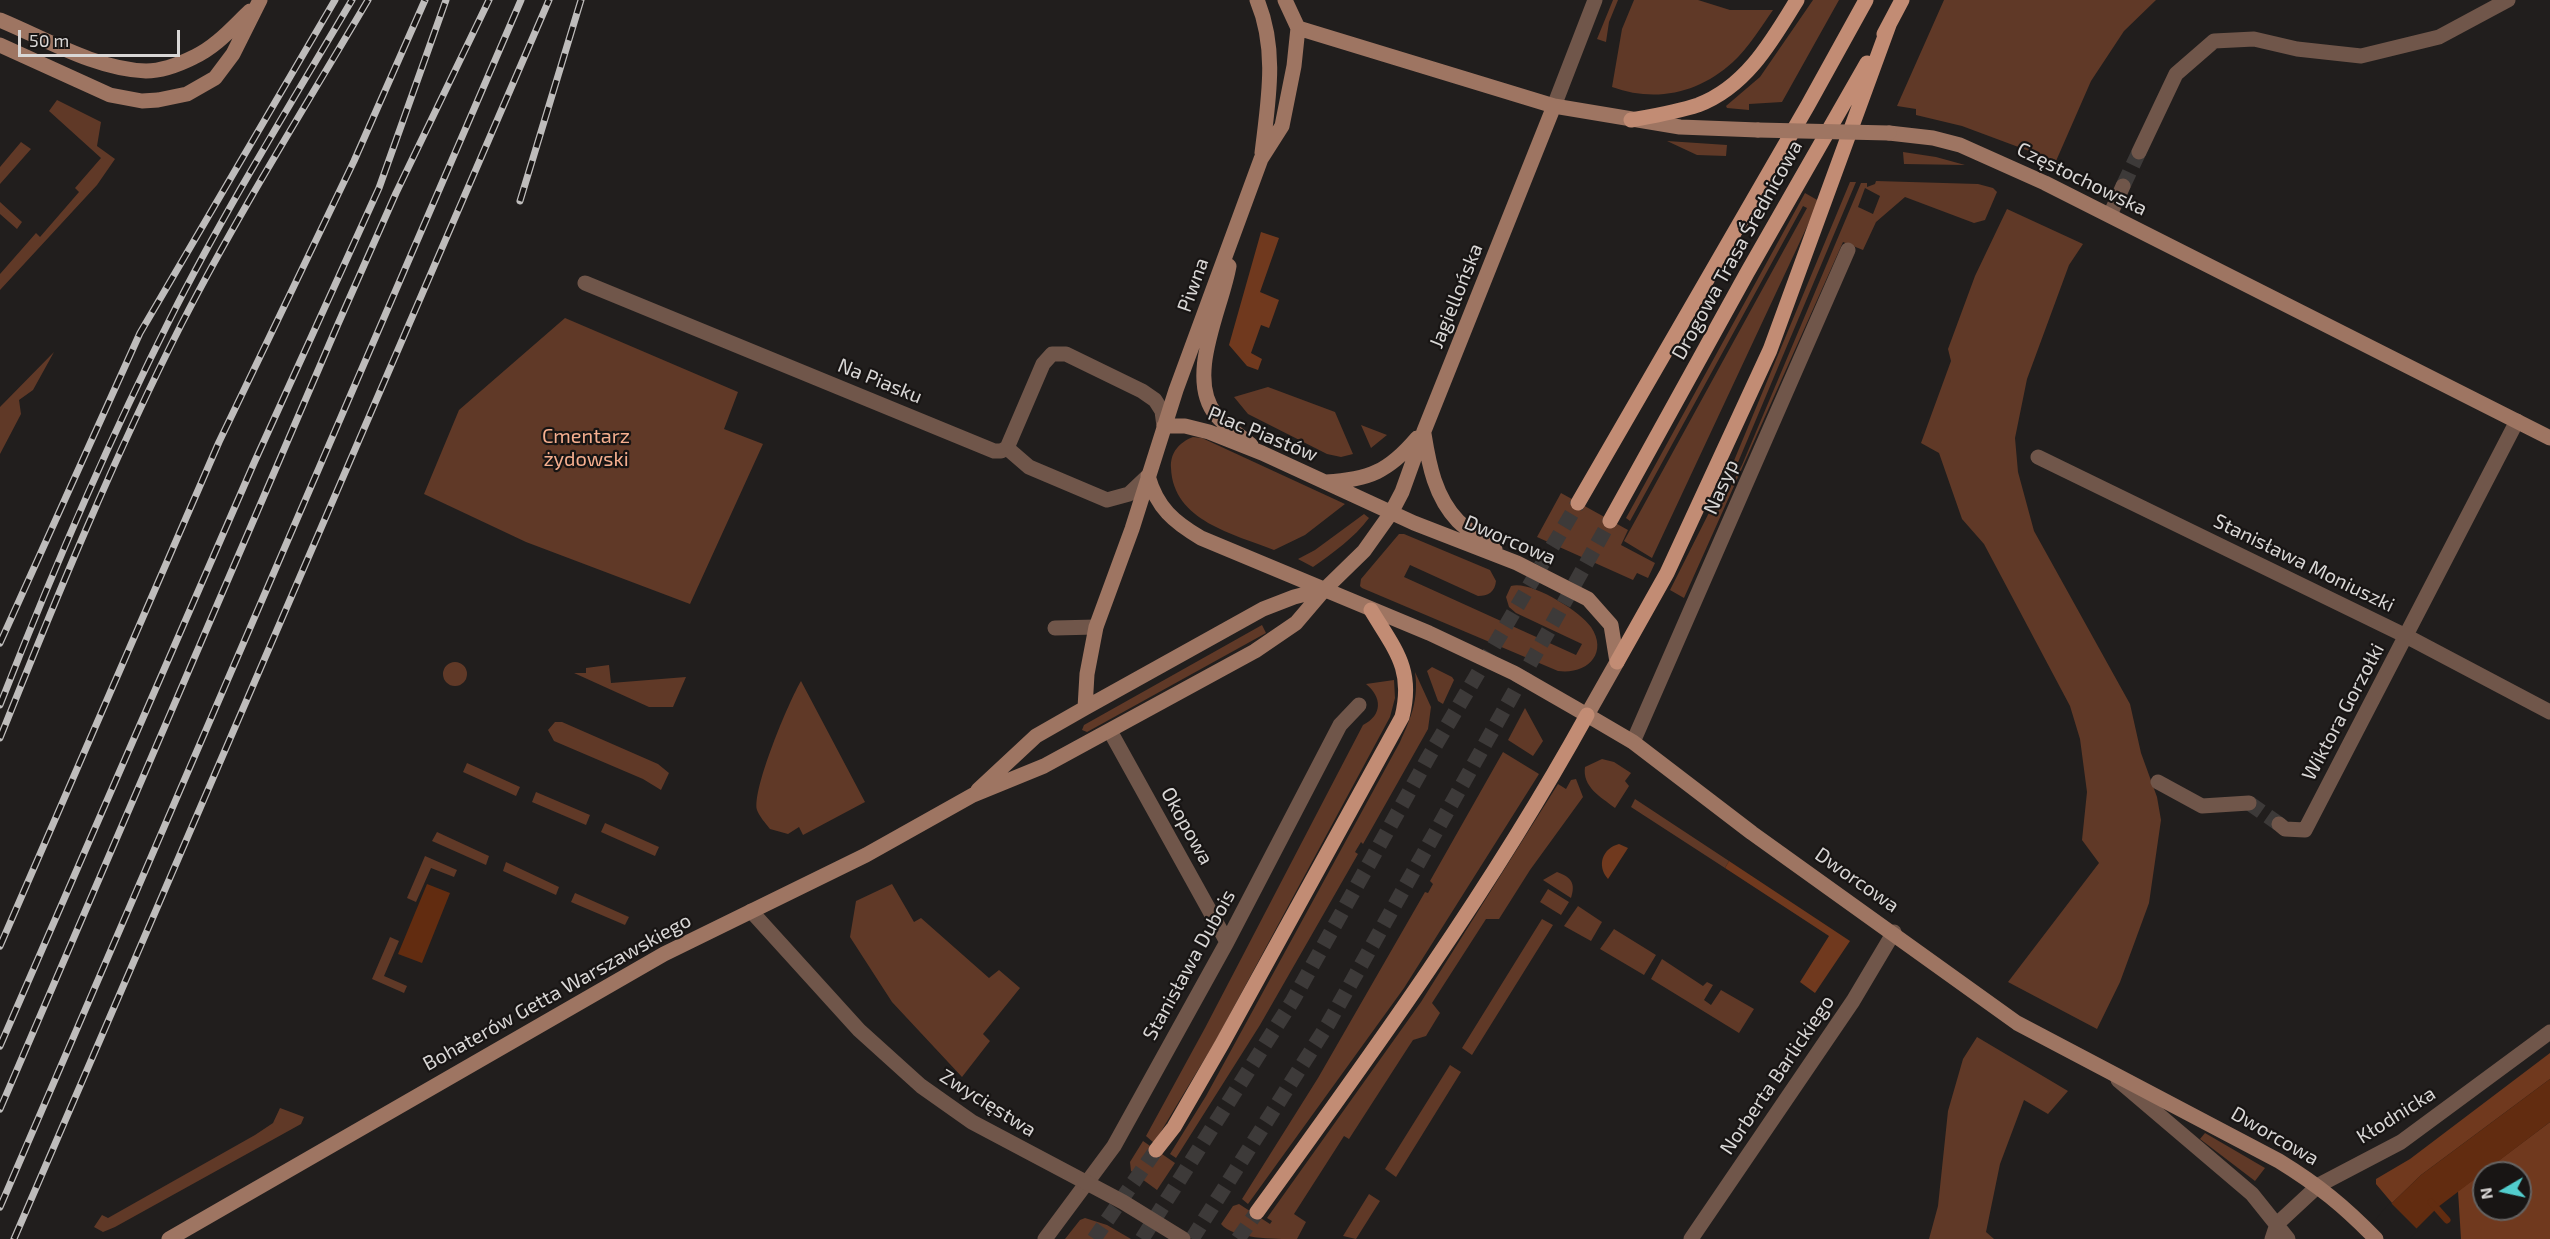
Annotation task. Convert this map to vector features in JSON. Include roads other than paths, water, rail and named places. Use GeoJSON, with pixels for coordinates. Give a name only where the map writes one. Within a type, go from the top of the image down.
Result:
{"type":"FeatureCollection","features":[{"type":"Feature","properties":{"kind":"main road","name":"Piwna"},"geometry":{"type":"LineString","coordinates":[[1257,0],[1264,18],[1271,78],[1261,159]]}},
{"type":"Feature","properties":{"kind":"main road"},"geometry":{"type":"LineString","coordinates":[[1285,0],[1298,28]]}},
{"type":"Feature","properties":{"kind":"main road"},"geometry":{"type":"LineString","coordinates":[[1631,120],[1698,105],[1735,84],[1753,66],[1797,0]]}},
{"type":"Feature","properties":{"kind":"main road","name":"Drogowa Trasa Średnicowa"},"geometry":{"type":"LineString","coordinates":[[1578,503],[1808,105],[1866,0]]}},
{"type":"Feature","properties":{"kind":"main road","name":"Drogowa Trasa Średnicowa"},"geometry":{"type":"LineString","coordinates":[[1610,521],[1902,0]]}},
{"type":"Feature","properties":{"kind":"main road"},"geometry":{"type":"LineString","coordinates":[[0,20],[97,61],[148,71],[168,67],[195,57],[221,38],[258,2]]}},
{"type":"Feature","properties":{"kind":"main road"},"geometry":{"type":"LineString","coordinates":[[0,45],[110,95],[142,101],[158,100],[187,94],[215,78],[233,54],[258,2]]}},
{"type":"Feature","properties":{"kind":"main road"},"geometry":{"type":"LineString","coordinates":[[1257,1212],[1406,1005],[1553,776],[1667,573],[1770,350],[1889,25]]}},
{"type":"Feature","properties":{"kind":"main road","name":"Piwna"},"geometry":{"type":"LineString","coordinates":[[1164,426],[1261,159],[1282,126],[1298,28]]}},
{"type":"Feature","properties":{"kind":"main road","name":"Częstochowska"},"geometry":{"type":"LineString","coordinates":[[1298,28],[1554,106],[1631,120],[1680,127],[1889,133],[1933,138],[1960,145],[2110,215],[2550,438]]}},
{"type":"Feature","properties":{"kind":"main road","name":"Jagiellońska"},"geometry":{"type":"LineString","coordinates":[[1325,590],[1364,551],[1391,513],[1402,492],[1424,431],[1554,106]]}},
{"type":"Feature","properties":{"kind":"main road"},"geometry":{"type":"LineString","coordinates":[[1235,231],[1226,289],[1207,349],[1203,373],[1206,394],[1215,414],[1262,453]]}},
{"type":"Feature","properties":{"kind":"main road"},"geometry":{"type":"LineString","coordinates":[[1085,708],[1087,674],[1096,627],[1164,426]]}},
{"type":"Feature","properties":{"kind":"main road","name":"Plac Piastów"},"geometry":{"type":"LineString","coordinates":[[1164,426],[1185,426],[1209,432],[1262,453],[1391,513]]}},
{"type":"Feature","properties":{"kind":"main road"},"geometry":{"type":"LineString","coordinates":[[1323,482],[1360,479],[1375,474],[1403,454],[1424,431]]}},
{"type":"Feature","properties":{"kind":"main road"},"geometry":{"type":"LineString","coordinates":[[1424,431],[1431,474],[1441,497],[1458,521],[1509,560]]}},
{"type":"Feature","properties":{"kind":"main road"},"geometry":{"type":"LineString","coordinates":[[1148,476],[1158,500],[1176,523],[1201,538],[1325,590]]}},
{"type":"Feature","properties":{"kind":"main road","name":"Dworcowa"},"geometry":{"type":"LineString","coordinates":[[1391,513],[1509,560],[1588,599],[1611,625],[1617,662]]}},
{"type":"Feature","properties":{"kind":"main road","name":"Dworcowa"},"geometry":{"type":"LineString","coordinates":[[1325,590],[1429,633],[1514,673],[1633,742],[1752,833],[2017,1023],[2218,1127],[2319,1185],[2347,1209],[2376,1239]]}},
{"type":"Feature","properties":{"kind":"main road","name":"Bohaterów Getta Warszawskiego"},"geometry":{"type":"LineString","coordinates":[[973,795],[1036,736],[1263,609],[1294,597],[1325,590]]}},
{"type":"Feature","properties":{"kind":"main road","name":"Bohaterów Getta Warszawskiego"},"geometry":{"type":"LineString","coordinates":[[168,1239],[650,962],[866,855],[973,795],[1044,766],[1110,731],[1280,635],[1296,623],[1325,590]]}},
{"type":"Feature","properties":{"kind":"main road"},"geometry":{"type":"LineString","coordinates":[[1156,1149],[1174,1127],[1222,1044],[1402,717],[1407,695],[1405,669],[1371,610]]}},
{"type":"Feature","properties":{"kind":"street","name":"Jagiellońska"},"geometry":{"type":"LineString","coordinates":[[1554,106],[1595,0]]}},
{"type":"Feature","properties":{"kind":"street"},"geometry":{"type":"LineString","coordinates":[[2139,152],[2176,74],[2214,41],[2254,39],[2297,49],[2361,56],[2439,37],[2508,0]]}},
{"type":"Feature","properties":{"kind":"street"},"geometry":{"type":"LineString","coordinates":[[2110,215],[2123,186]]}},
{"type":"Feature","properties":{"kind":"street","name":"Nasyp"},"geometry":{"type":"LineString","coordinates":[[1633,742],[1848,250]]}},
{"type":"Feature","properties":{"kind":"street","name":"Na Piasku"},"geometry":{"type":"LineString","coordinates":[[585,283],[994,451],[1007,448]]}},
{"type":"Feature","properties":{"kind":"street"},"geometry":{"type":"LineString","coordinates":[[1148,476],[1129,494],[1107,501],[1029,467],[1007,448],[1043,364],[1052,354],[1066,354],[1142,391],[1160,406],[1164,426]]}},
{"type":"Feature","properties":{"kind":"street","name":"Wiktora Gorzołki"},"geometry":{"type":"LineString","coordinates":[[2278,824],[2285,829],[2305,830],[2517,421]]}},
{"type":"Feature","properties":{"kind":"street","name":"Stanisława Moniuszki"},"geometry":{"type":"LineString","coordinates":[[2038,457],[2406,636],[2550,712]]}},
{"type":"Feature","properties":{"kind":"street"},"geometry":{"type":"LineString","coordinates":[[1055,628],[1096,627]]}},
{"type":"Feature","properties":{"kind":"street","name":"Stanisława Dubois"},"geometry":{"type":"LineString","coordinates":[[1045,1239],[1114,1146],[1227,942],[1340,724],[1359,705]]}},
{"type":"Feature","properties":{"kind":"street","name":"Okopowa"},"geometry":{"type":"LineString","coordinates":[[1110,731],[1227,942]]}},
{"type":"Feature","properties":{"kind":"street"},"geometry":{"type":"LineString","coordinates":[[2158,782],[2202,806],[2249,803]]}},
{"type":"Feature","properties":{"kind":"street","name":"Zwycięstwa"},"geometry":{"type":"LineString","coordinates":[[751,911],[860,1030],[921,1086],[972,1122],[1123,1202],[1183,1239]]}},
{"type":"Feature","properties":{"kind":"street","name":"Norberta Barlickiego"},"geometry":{"type":"LineString","coordinates":[[1691,1239],[1853,1001],[1893,932]]}},
{"type":"Feature","properties":{"kind":"street","name":"Kłodnicka"},"geometry":{"type":"LineString","coordinates":[[2275,1232],[2319,1185],[2401,1142],[2550,1032]]}},
{"type":"Feature","properties":{"kind":"street","name":"Dworcowa"},"geometry":{"type":"LineString","coordinates":[[2107,1071],[2252,1194],[2275,1232],[2288,1239]]}},
{"type":"Feature","properties":{"kind":"waterway"},"geometry":{"type":"LineString","coordinates":[[2431,1202],[2447,1220]]}},
{"type":"Feature","properties":{"kind":"tunnel"},"geometry":{"type":"LineString","coordinates":[[2123,186],[2139,152]]}},
{"type":"Feature","properties":{"kind":"tunnel"},"geometry":{"type":"LineString","coordinates":[[1142,1239],[1293,1000],[1428,758],[1578,503]]}},
{"type":"Feature","properties":{"kind":"tunnel"},"geometry":{"type":"LineString","coordinates":[[1192,1239],[1328,1024],[1610,521]]}},
{"type":"Feature","properties":{"kind":"tunnel"},"geometry":{"type":"LineString","coordinates":[[2249,803],[2279,824]]}},
{"type":"Feature","properties":{"kind":"tunnel"},"geometry":{"type":"LineString","coordinates":[[1094,1239],[1156,1150]]}},
{"type":"Feature","properties":{"kind":"tunnel"},"geometry":{"type":"LineString","coordinates":[[1238,1239],[1257,1212]]}},
{"type":"Feature","properties":{"kind":"railway"},"geometry":{"type":"LineString","coordinates":[[0,643],[140,333],[335,0]]}},
{"type":"Feature","properties":{"kind":"railway"},"geometry":{"type":"LineString","coordinates":[[0,705],[80,510],[170,319],[235,198],[352,0]]}},
{"type":"Feature","properties":{"kind":"railway"},"geometry":{"type":"LineString","coordinates":[[0,738],[86,528],[182,323],[249,200],[368,0]]}},
{"type":"Feature","properties":{"kind":"railway"},"geometry":{"type":"LineString","coordinates":[[0,946],[219,442],[354,161],[425,0]]}},
{"type":"Feature","properties":{"kind":"railway"},"geometry":{"type":"LineString","coordinates":[[0,1046],[254,463],[379,188],[446,0]]}},
{"type":"Feature","properties":{"kind":"railway"},"geometry":{"type":"LineString","coordinates":[[0,1109],[338,324],[396,193],[489,0]]}},
{"type":"Feature","properties":{"kind":"railway"},"geometry":{"type":"LineString","coordinates":[[0,1207],[521,0]]}},
{"type":"Feature","properties":{"kind":"railway"},"geometry":{"type":"LineString","coordinates":[[14,1239],[549,0]]}},
{"type":"Feature","properties":{"kind":"railway"},"geometry":{"type":"LineString","coordinates":[[520,201],[581,0]]}},
{"type":"Feature","properties":{"kind":"park label","name":"Cmentarz żydowski"},"geometry":{"type":"Point","coordinates":[586,448]}}]}
